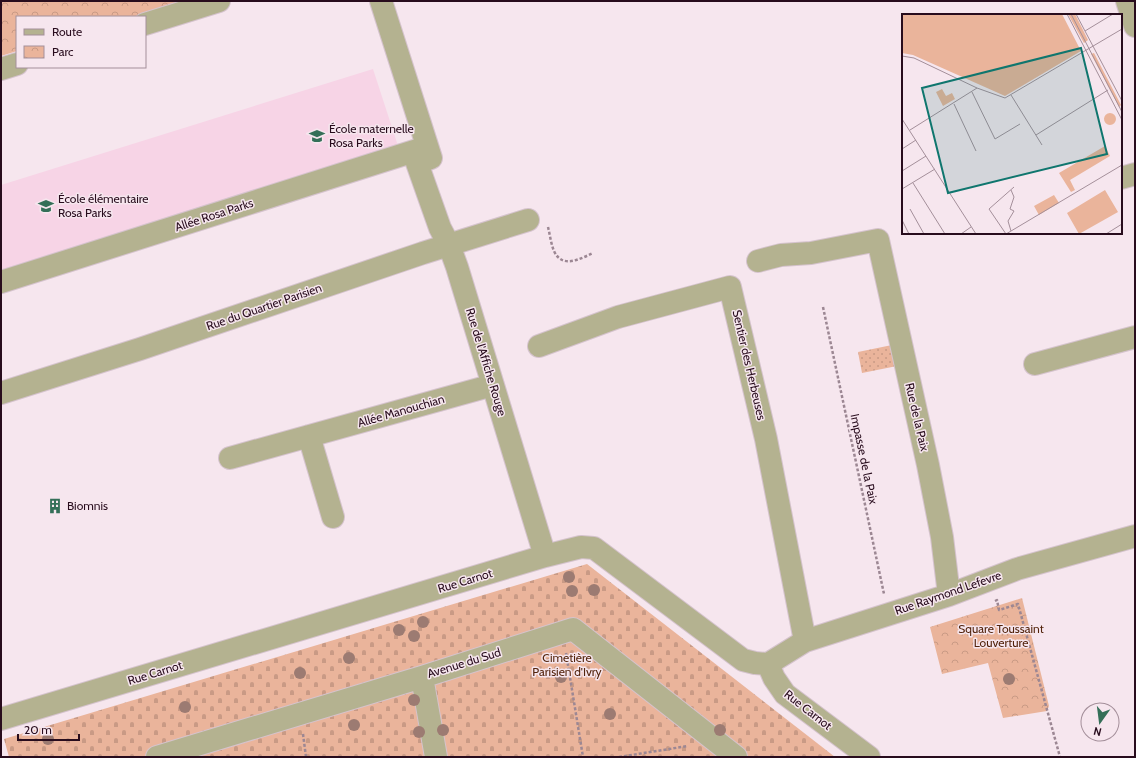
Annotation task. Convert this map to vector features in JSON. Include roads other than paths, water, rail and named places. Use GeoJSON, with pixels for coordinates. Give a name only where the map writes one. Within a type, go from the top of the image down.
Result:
{"type":"FeatureCollection","features":[{"type":"Feature","properties":{"kind":"street"},"geometry":{"type":"LineString","coordinates":[[146,24],[218,1]]}},
{"type":"Feature","properties":{"kind":"street"},"geometry":{"type":"LineString","coordinates":[[381,1],[428,147]]}},
{"type":"Feature","properties":{"kind":"street"},"geometry":{"type":"LineString","coordinates":[[1127,1],[1135,26]]}},
{"type":"Feature","properties":{"kind":"street"},"geometry":{"type":"LineString","coordinates":[[1,69],[16,64]]}},
{"type":"Feature","properties":{"kind":"street","name":"Rue de l'Affiche Rouge"},"geometry":{"type":"LineString","coordinates":[[428,147],[431,158],[417,163],[440,228],[449,245],[457,267],[546,556]]}},
{"type":"Feature","properties":{"kind":"street","name":"Allée Rosa Parks"},"geometry":{"type":"LineString","coordinates":[[1,282],[428,147]]}},
{"type":"Feature","properties":{"kind":"street"},"geometry":{"type":"LineString","coordinates":[[1122,178],[1135,174]]}},
{"type":"Feature","properties":{"kind":"street","name":"Rue du Quartier Parisien"},"geometry":{"type":"LineString","coordinates":[[1,393],[140,349],[449,245],[528,220]]}},
{"type":"Feature","properties":{"kind":"street","name":"Rue de la Paix"},"geometry":{"type":"LineString","coordinates":[[758,261],[781,255],[811,253],[878,240],[929,472],[942,537],[949,595]]}},
{"type":"Feature","properties":{"kind":"street","name":"Sentier des Herbeuses"},"geometry":{"type":"LineString","coordinates":[[539,346],[618,317],[730,287],[766,439],[805,641]]}},
{"type":"Feature","properties":{"kind":"street"},"geometry":{"type":"LineString","coordinates":[[1035,364],[1135,337]]}},
{"type":"Feature","properties":{"kind":"street","name":"Allée Manouchian"},"geometry":{"type":"LineString","coordinates":[[230,458],[493,385]]}},
{"type":"Feature","properties":{"kind":"street"},"geometry":{"type":"LineString","coordinates":[[310,436],[333,517]]}},
{"type":"Feature","properties":{"kind":"street","name":"Rue Raymond Lefevre"},"geometry":{"type":"LineString","coordinates":[[768,664],[805,641],[949,595],[1017,569],[1135,536]]}},
{"type":"Feature","properties":{"kind":"street","name":"Rue Carnot"},"geometry":{"type":"LineString","coordinates":[[1,719],[546,556],[576,548],[594,548],[743,660],[768,664],[774,678],[785,694],[869,757]]}},
{"type":"Feature","properties":{"kind":"street","name":"Avenue du Sud"},"geometry":{"type":"LineString","coordinates":[[157,757],[573,629],[736,757]]}},
{"type":"Feature","properties":{"kind":"street"},"geometry":{"type":"LineString","coordinates":[[422,676],[436,757]]}},
{"type":"Feature","properties":{"kind":"place","name":"École maternelle Rosa Parks"},"geometry":{"type":"Point","coordinates":[317,136]}},
{"type":"Feature","properties":{"kind":"place","name":"École élémentaire Rosa Parks"},"geometry":{"type":"Point","coordinates":[46,206]}},
{"type":"Feature","properties":{"kind":"place","name":"Biomnis"},"geometry":{"type":"Point","coordinates":[55,506]}},
{"type":"Feature","properties":{"kind":"park label","name":"Square Toussaint Louverture"},"geometry":{"type":"Point","coordinates":[1001,636]}},
{"type":"Feature","properties":{"kind":"park label","name":"Cimetière Parisien d'Ivry"},"geometry":{"type":"Point","coordinates":[567,665]}}]}
